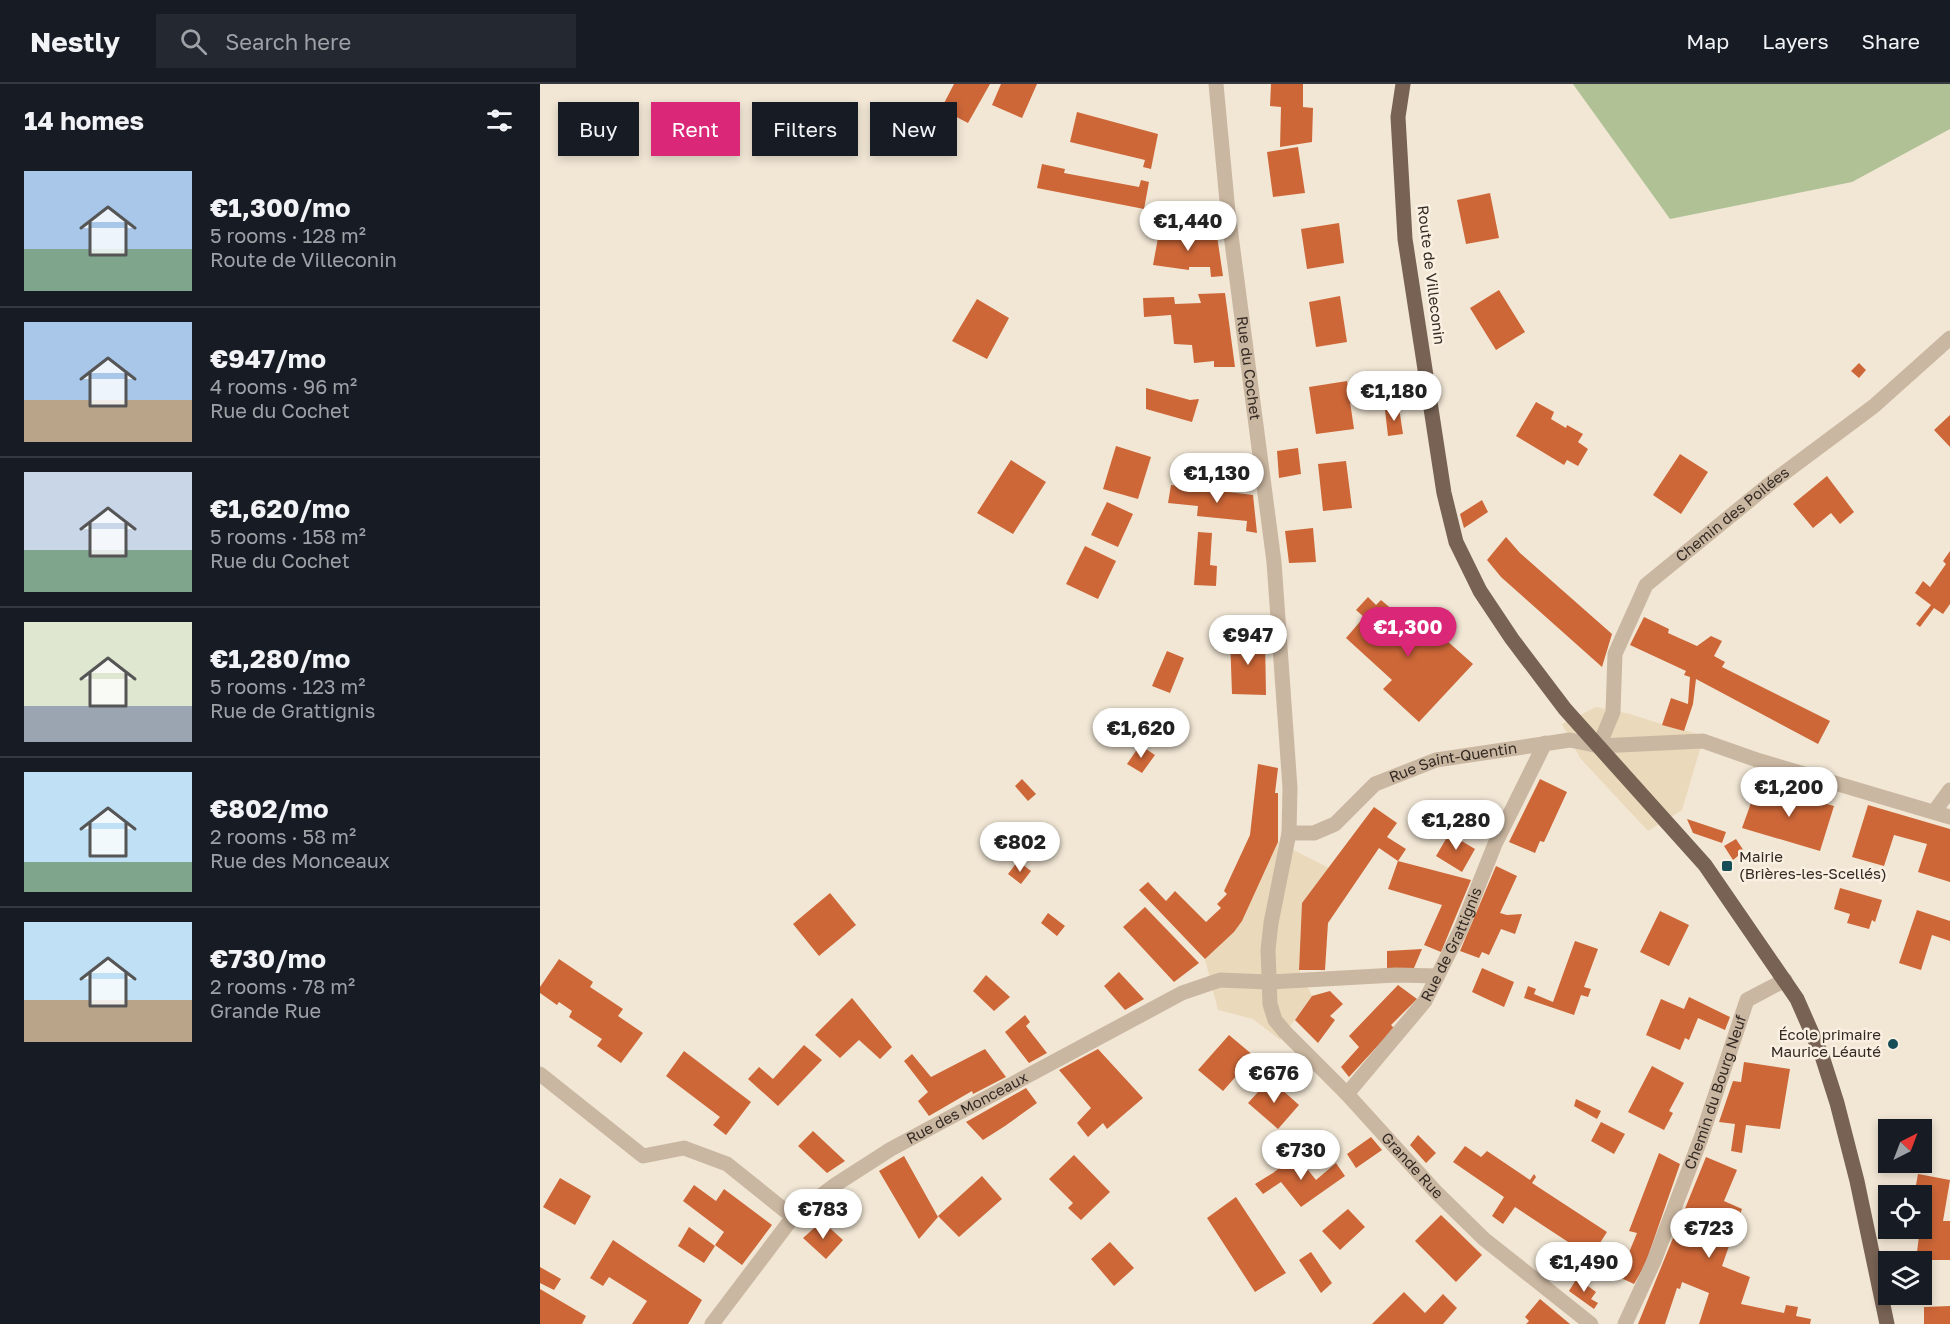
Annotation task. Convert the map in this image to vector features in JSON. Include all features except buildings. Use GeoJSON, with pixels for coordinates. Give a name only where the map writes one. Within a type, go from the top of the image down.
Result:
{"type":"FeatureCollection","features":[{"type":"Feature","properties":{"kind":"main road","name":"Route de Villeconin"},"geometry":{"type":"LineString","coordinates":[[1403,84],[1398,117],[1405,239],[1444,493],[1456,542],[1480,591],[1512,639],[1565,709],[1705,865],[1797,999],[1818,1047],[1837,1103],[1857,1181],[1887,1324]]}},
{"type":"Feature","properties":{"kind":"street","name":"Rue du Cochet"},"geometry":{"type":"LineString","coordinates":[[1216,84],[1228,212],[1274,562],[1290,788],[1289,833],[1271,923],[1268,982]]}},
{"type":"Feature","properties":{"kind":"street","name":"Chemin des Poilées"},"geometry":{"type":"LineString","coordinates":[[1599,746],[1613,712],[1615,654],[1646,585],[1772,482],[1874,406],[1950,338]]}},
{"type":"Feature","properties":{"kind":"street","name":"Rue Saint-Quentin"},"geometry":{"type":"LineString","coordinates":[[1289,833],[1314,833],[1335,824],[1375,784],[1436,760],[1570,740],[1599,746],[1703,741],[1760,761],[1950,817]]}},
{"type":"Feature","properties":{"kind":"street","name":"Rue de Grattignis"},"geometry":{"type":"LineString","coordinates":[[1347,1094],[1425,1001],[1461,929],[1496,844],[1545,743]]}},
{"type":"Feature","properties":{"kind":"street"},"geometry":{"type":"LineString","coordinates":[[1934,812],[1950,790]]}},
{"type":"Feature","properties":{"kind":"street","name":"Rue des Monceaux"},"geometry":{"type":"LineString","coordinates":[[719,1322],[793,1217],[835,1185],[891,1149],[1182,993],[1221,980],[1268,982],[1396,975],[1437,976]]}},
{"type":"Feature","properties":{"kind":"street","name":"Chemin du Bourg Neuf"},"geometry":{"type":"LineString","coordinates":[[1625,1324],[1654,1261],[1701,1138],[1747,1000],[1785,980]]}},
{"type":"Feature","properties":{"kind":"street","name":"Grande Rue"},"geometry":{"type":"LineString","coordinates":[[1268,982],[1269,1004],[1275,1020],[1347,1094],[1435,1191],[1484,1239],[1591,1324]]}},
{"type":"Feature","properties":{"kind":"street"},"geometry":{"type":"LineString","coordinates":[[540,1074],[644,1156],[684,1148],[727,1164],[793,1217]]}},
{"type":"Feature","properties":{"kind":"green space"},"geometry":{"type":"Polygon","coordinates":[[[1573,84],[1950,84],[1950,129],[1852,182],[1670,219],[1573,84]]]}},
{"type":"Feature","properties":{"kind":"shaded area"},"geometry":{"type":"Polygon","coordinates":[[[1596,707],[1630,714],[1704,736],[1682,810],[1648,831],[1580,758],[1562,724],[1596,707]]]}},
{"type":"Feature","properties":{"kind":"shaded area"},"geometry":{"type":"Polygon","coordinates":[[[1278,842],[1329,868],[1302,903],[1299,970],[1312,996],[1280,1040],[1253,1019],[1218,1010],[1205,959],[1234,932],[1242,921],[1278,842]]]}},
{"type":"Feature","properties":{"kind":"place","name":"Mairie (Brières-les-Scellés)"},"geometry":{"type":"Point","coordinates":[1727,866]}},
{"type":"Feature","properties":{"kind":"place","name":"École primaire Maurice Léauté"},"geometry":{"type":"Point","coordinates":[1893,1044]}}]}
